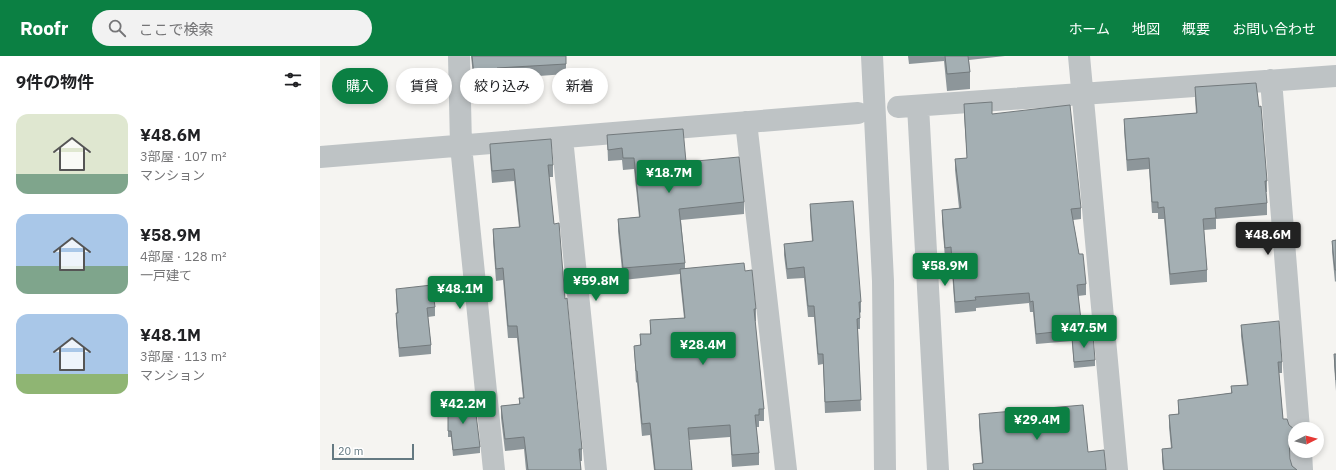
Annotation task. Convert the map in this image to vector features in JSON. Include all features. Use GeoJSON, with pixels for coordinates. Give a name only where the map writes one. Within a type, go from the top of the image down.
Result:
{"type":"FeatureCollection","features":[{"type":"Feature","properties":{"kind":"street"},"geometry":{"type":"LineString","coordinates":[[459,56],[460,146],[494,470]]}},
{"type":"Feature","properties":{"kind":"street"},"geometry":{"type":"LineString","coordinates":[[872,56],[883,281],[885,470]]}},
{"type":"Feature","properties":{"kind":"street"},"geometry":{"type":"LineString","coordinates":[[1079,56],[1117,470]]}},
{"type":"Feature","properties":{"kind":"street"},"geometry":{"type":"LineString","coordinates":[[938,470],[908,106],[1336,76]]}},
{"type":"Feature","properties":{"kind":"street"},"geometry":{"type":"LineString","coordinates":[[1271,80],[1298,422]]}},
{"type":"Feature","properties":{"kind":"street"},"geometry":{"type":"LineString","coordinates":[[320,157],[858,113]]}},
{"type":"Feature","properties":{"kind":"street"},"geometry":{"type":"LineString","coordinates":[[746,122],[786,470]]}},
{"type":"Feature","properties":{"kind":"street"},"geometry":{"type":"LineString","coordinates":[[562,138],[596,470]]}},
{"type":"Feature","properties":{"kind":"street"},"geometry":{"type":"LineString","coordinates":[[1301,458],[1302,470]]}},
{"type":"Feature","properties":{"kind":"building"},"geometry":{"type":"Polygon","coordinates":[[[472,56],[566,56],[566,64],[473,68],[472,56]]]}},
{"type":"Feature","properties":{"kind":"building"},"geometry":{"type":"Polygon","coordinates":[[[945,56],[968,56],[970,72],[947,74],[945,56]]]}},
{"type":"Feature","properties":{"kind":"building"},"geometry":{"type":"Polygon","coordinates":[[[1256,83],[1259,107],[1261,106],[1267,181],[1265,181],[1267,203],[1215,208],[1216,218],[1203,219],[1207,270],[1170,274],[1164,207],[1158,208],[1158,202],[1152,202],[1149,158],[1127,160],[1124,119],[1197,113],[1195,87],[1256,83]]]}},
{"type":"Feature","properties":{"kind":"building"},"geometry":{"type":"Polygon","coordinates":[[[992,102],[992,114],[1070,105],[1081,208],[1071,209],[1079,254],[1083,254],[1086,284],[1077,285],[1082,329],[1036,334],[1033,301],[1030,302],[1029,293],[975,297],[976,300],[955,302],[951,247],[945,248],[942,210],[961,208],[955,159],[967,158],[964,104],[992,102]]]}},
{"type":"Feature","properties":{"kind":"building"},"geometry":{"type":"Polygon","coordinates":[[[683,129],[686,162],[739,157],[744,202],[679,209],[685,263],[623,268],[618,219],[640,217],[634,158],[623,158],[622,148],[608,150],[607,135],[683,129]]]}},
{"type":"Feature","properties":{"kind":"building"},"geometry":{"type":"Polygon","coordinates":[[[551,139],[553,165],[548,165],[554,224],[559,223],[565,299],[567,298],[582,449],[579,449],[581,470],[528,470],[524,437],[505,439],[501,406],[520,404],[519,398],[524,398],[517,326],[508,326],[503,268],[496,269],[493,229],[520,227],[514,169],[492,171],[490,144],[551,139]]]}},
{"type":"Feature","properties":{"kind":"building"},"geometry":{"type":"Polygon","coordinates":[[[853,201],[861,302],[859,302],[860,318],[857,319],[861,400],[825,402],[823,354],[818,354],[814,306],[808,306],[804,267],[787,269],[784,244],[813,241],[810,204],[853,201]]]}},
{"type":"Feature","properties":{"kind":"building"},"geometry":{"type":"Polygon","coordinates":[[[1336,240],[1336,270],[1335,270],[1332,241],[1336,240]]]}},
{"type":"Feature","properties":{"kind":"building"},"geometry":{"type":"Polygon","coordinates":[[[744,263],[745,271],[752,270],[756,309],[754,309],[764,409],[759,409],[759,415],[755,415],[759,453],[732,455],[730,425],[688,428],[692,470],[655,470],[650,423],[642,424],[634,346],[641,345],[640,334],[651,334],[650,320],[685,318],[680,269],[744,263]]]}},
{"type":"Feature","properties":{"kind":"building"},"geometry":{"type":"Polygon","coordinates":[[[432,285],[435,307],[427,308],[431,345],[399,348],[396,313],[398,313],[396,289],[432,285]]]}},
{"type":"Feature","properties":{"kind":"building"},"geometry":{"type":"Polygon","coordinates":[[[1279,321],[1282,362],[1278,362],[1283,419],[1287,419],[1288,422],[1288,458],[1290,458],[1292,466],[1297,470],[1164,470],[1162,449],[1172,448],[1169,415],[1179,414],[1178,400],[1232,393],[1231,386],[1248,385],[1241,325],[1279,321]]]}},
{"type":"Feature","properties":{"kind":"building"},"geometry":{"type":"Polygon","coordinates":[[[1093,335],[1095,360],[1074,362],[1072,338],[1093,335]]]}},
{"type":"Feature","properties":{"kind":"building"},"geometry":{"type":"Polygon","coordinates":[[[1334,354],[1336,354],[1336,380],[1334,354]]]}},
{"type":"Feature","properties":{"kind":"building"},"geometry":{"type":"Polygon","coordinates":[[[448,401],[475,401],[475,414],[480,447],[453,450],[451,431],[448,431],[448,401]]]}},
{"type":"Feature","properties":{"kind":"building"},"geometry":{"type":"Polygon","coordinates":[[[1083,405],[1088,452],[1104,450],[1106,470],[974,470],[973,464],[983,463],[979,414],[1083,405]]]}}]}
